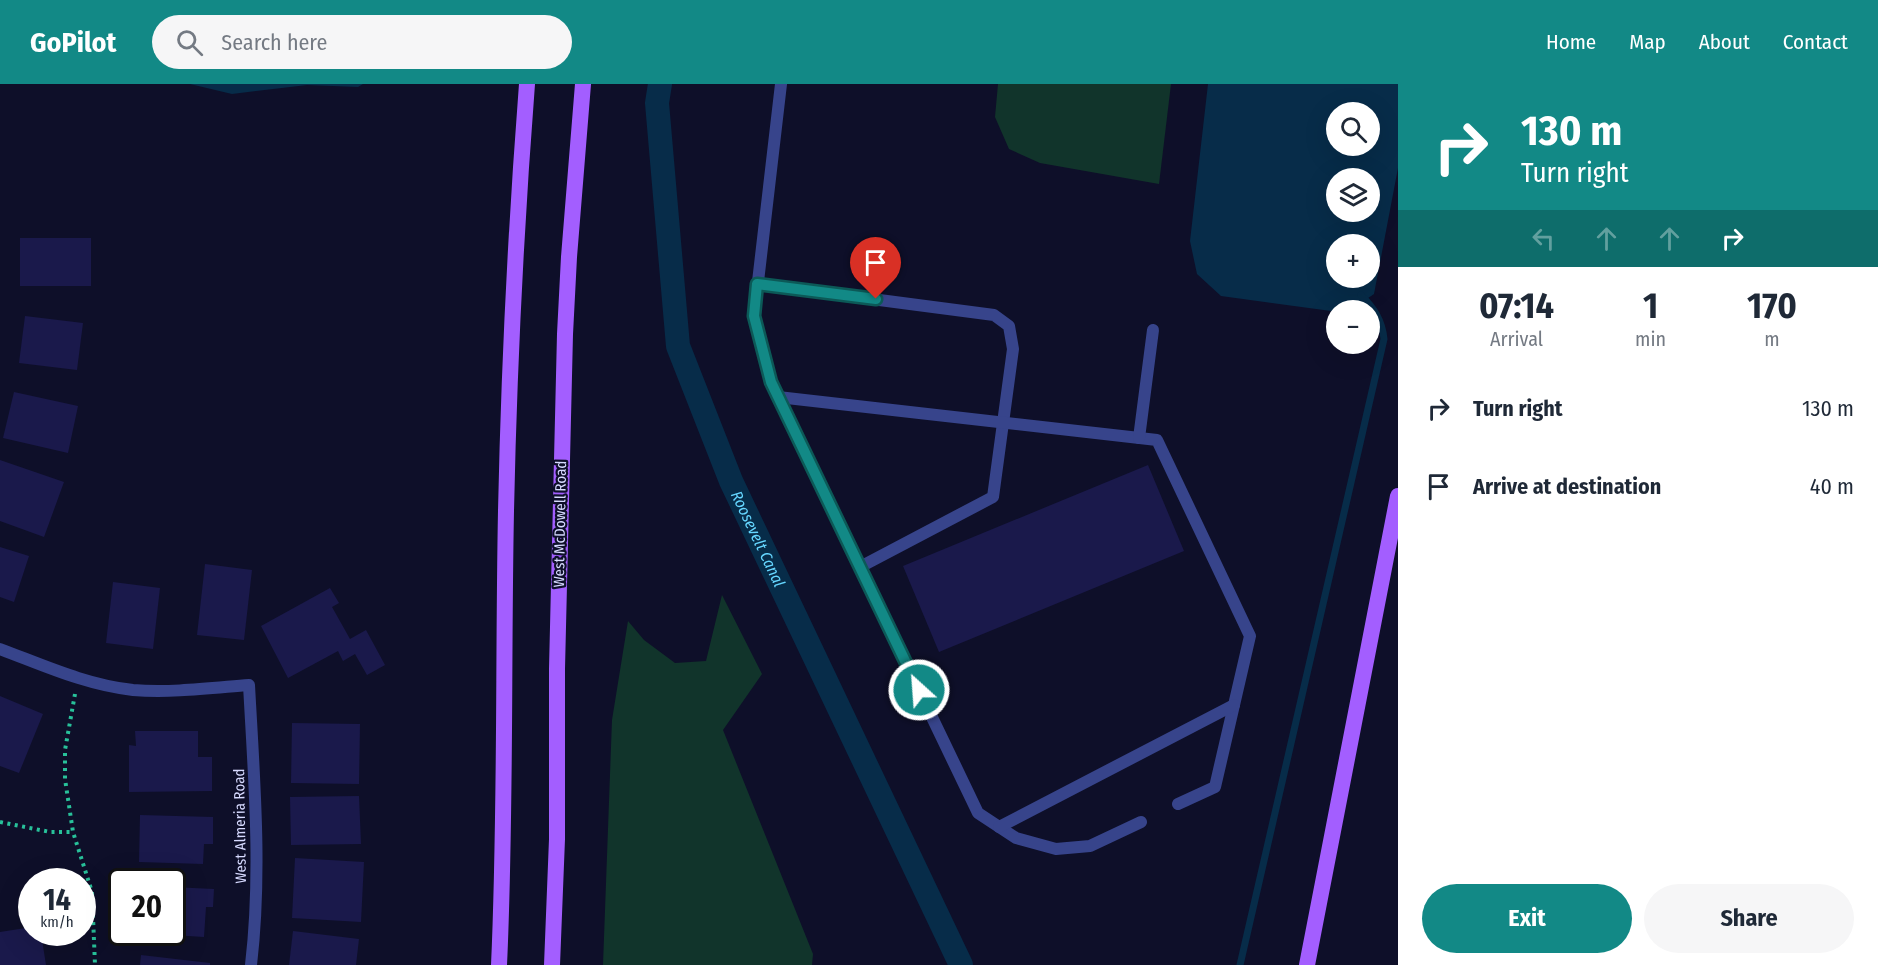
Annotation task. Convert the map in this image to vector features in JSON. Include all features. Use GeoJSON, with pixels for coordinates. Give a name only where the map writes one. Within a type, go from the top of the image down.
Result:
{"type":"FeatureCollection","features":[{"type":"Feature","properties":{"kind":"main road"},"geometry":{"type":"LineString","coordinates":[[499,965],[502,895],[506,511],[512,315],[527,84]]}},
{"type":"Feature","properties":{"kind":"main road","name":"West McDowell Road"},"geometry":{"type":"LineString","coordinates":[[552,965],[557,839],[557,669],[565,334],[583,84]]}},
{"type":"Feature","properties":{"kind":"main road"},"geometry":{"type":"LineString","coordinates":[[1307,965],[1398,496]]}},
{"type":"Feature","properties":{"kind":"street"},"geometry":{"type":"LineString","coordinates":[[781,84],[754,316],[771,382],[978,813],[1016,838],[1056,849],[1090,846],[1141,822]]}},
{"type":"Feature","properties":{"kind":"street"},"geometry":{"type":"LineString","coordinates":[[757,284],[994,315],[1009,326],[1013,349],[993,497],[860,567]]}},
{"type":"Feature","properties":{"kind":"street"},"geometry":{"type":"LineString","coordinates":[[1139,438],[1153,330]]}},
{"type":"Feature","properties":{"kind":"street"},"geometry":{"type":"LineString","coordinates":[[778,397],[1157,440],[1250,636],[1215,787],[1178,804]]}},
{"type":"Feature","properties":{"kind":"street"},"geometry":{"type":"LineString","coordinates":[[0,648],[80,679]]}},
{"type":"Feature","properties":{"kind":"street","name":"West Almeria Road"},"geometry":{"type":"LineString","coordinates":[[80,679],[133,690],[176,690],[249,685],[256,888],[251,965]]}},
{"type":"Feature","properties":{"kind":"street"},"geometry":{"type":"LineString","coordinates":[[999,827],[1234,705]]}},
{"type":"Feature","properties":{"kind":"path"},"geometry":{"type":"LineString","coordinates":[[80,679],[70,715],[65,750],[65,780],[73,832],[92,892],[95,965]]}},
{"type":"Feature","properties":{"kind":"path"},"geometry":{"type":"LineString","coordinates":[[0,822],[50,832],[73,832]]}},
{"type":"Feature","properties":{"kind":"green space"},"geometry":{"type":"Polygon","coordinates":[[[998,84],[1171,84],[1159,184],[1040,163],[1009,149],[995,117],[998,84]]]}},
{"type":"Feature","properties":{"kind":"green space"},"geometry":{"type":"Polygon","coordinates":[[[722,595],[762,674],[723,730],[813,954],[812,965],[603,965],[612,720],[628,621],[644,640],[675,663],[706,661],[722,595]]]}},
{"type":"Feature","properties":{"kind":"water"},"geometry":{"type":"Polygon","coordinates":[[[190,84],[363,84],[358,87],[307,85],[232,94],[190,84]]]}},
{"type":"Feature","properties":{"kind":"water"},"geometry":{"type":"Polygon","coordinates":[[[1208,84],[1398,84],[1398,168],[1380,262],[1380,234],[1326,234],[1326,288],[1375,288],[1374,294],[1365,300],[1326,300],[1326,310],[1221,296],[1197,274],[1190,241],[1208,84]]]}},
{"type":"Feature","properties":{"kind":"building"},"geometry":{"type":"Polygon","coordinates":[[[20,238],[91,238],[91,286],[20,286],[20,238]]]}},
{"type":"Feature","properties":{"kind":"building"},"geometry":{"type":"Polygon","coordinates":[[[25,316],[83,323],[77,370],[19,363],[25,316]]]}},
{"type":"Feature","properties":{"kind":"building"},"geometry":{"type":"Polygon","coordinates":[[[14,392],[78,406],[68,453],[3,438],[14,392]]]}},
{"type":"Feature","properties":{"kind":"building"},"geometry":{"type":"Polygon","coordinates":[[[0,460],[64,482],[44,537],[0,521],[0,460]]]}},
{"type":"Feature","properties":{"kind":"building"},"geometry":{"type":"Polygon","coordinates":[[[1148,465],[1184,551],[939,652],[903,566],[1148,465]]]}},
{"type":"Feature","properties":{"kind":"building"},"geometry":{"type":"Polygon","coordinates":[[[0,547],[29,556],[14,602],[0,597],[0,547]]]}},
{"type":"Feature","properties":{"kind":"building"},"geometry":{"type":"Polygon","coordinates":[[[205,564],[252,570],[244,640],[197,635],[205,564]]]}},
{"type":"Feature","properties":{"kind":"building"},"geometry":{"type":"Polygon","coordinates":[[[113,582],[160,588],[153,649],[106,643],[113,582]]]}},
{"type":"Feature","properties":{"kind":"building"},"geometry":{"type":"Polygon","coordinates":[[[330,588],[339,603],[332,607],[350,639],[366,630],[385,665],[367,675],[355,654],[343,661],[338,651],[288,678],[261,626],[330,588]]]}},
{"type":"Feature","properties":{"kind":"building"},"geometry":{"type":"Polygon","coordinates":[[[0,696],[43,714],[19,773],[0,766],[0,696]]]}},
{"type":"Feature","properties":{"kind":"building"},"geometry":{"type":"Polygon","coordinates":[[[292,723],[360,724],[359,784],[291,783],[292,723]]]}},
{"type":"Feature","properties":{"kind":"building"},"geometry":{"type":"Polygon","coordinates":[[[135,731],[198,731],[198,757],[212,757],[212,791],[129,792],[129,745],[136,746],[135,731]]]}},
{"type":"Feature","properties":{"kind":"building"},"geometry":{"type":"Polygon","coordinates":[[[359,796],[361,844],[291,845],[290,797],[359,796]]]}},
{"type":"Feature","properties":{"kind":"building"},"geometry":{"type":"Polygon","coordinates":[[[140,815],[213,817],[213,844],[204,844],[203,864],[139,862],[140,815]]]}},
{"type":"Feature","properties":{"kind":"building"},"geometry":{"type":"Polygon","coordinates":[[[295,858],[364,862],[361,922],[292,918],[295,858]]]}},
{"type":"Feature","properties":{"kind":"building"},"geometry":{"type":"Polygon","coordinates":[[[186,888],[214,889],[213,907],[206,907],[204,937],[186,936],[186,888]]]}},
{"type":"Feature","properties":{"kind":"building"},"geometry":{"type":"Polygon","coordinates":[[[18,929],[18,946],[43,946],[46,965],[0,965],[0,932],[18,929]]]}},
{"type":"Feature","properties":{"kind":"building"},"geometry":{"type":"Polygon","coordinates":[[[293,931],[359,939],[356,965],[289,965],[293,931]]]}},
{"type":"Feature","properties":{"kind":"building"},"geometry":{"type":"Polygon","coordinates":[[[141,955],[210,963],[210,965],[140,965],[141,955]]]}},
{"type":"Feature","properties":{"kind":"waterway","name":"Roosevelt Canal"},"geometry":{"type":"LineString","coordinates":[[660,84],[657,103],[678,346],[731,481],[961,965]]}},
{"type":"Feature","properties":{"kind":"waterway"},"geometry":{"type":"LineString","coordinates":[[1240,965],[1384,339],[1377,315],[1361,295]]}},
{"type":"Feature","properties":{"kind":"route"},"geometry":{"type":"LineString","coordinates":[[876,299],[757,284],[754,316],[771,382],[919,690]]}}]}
